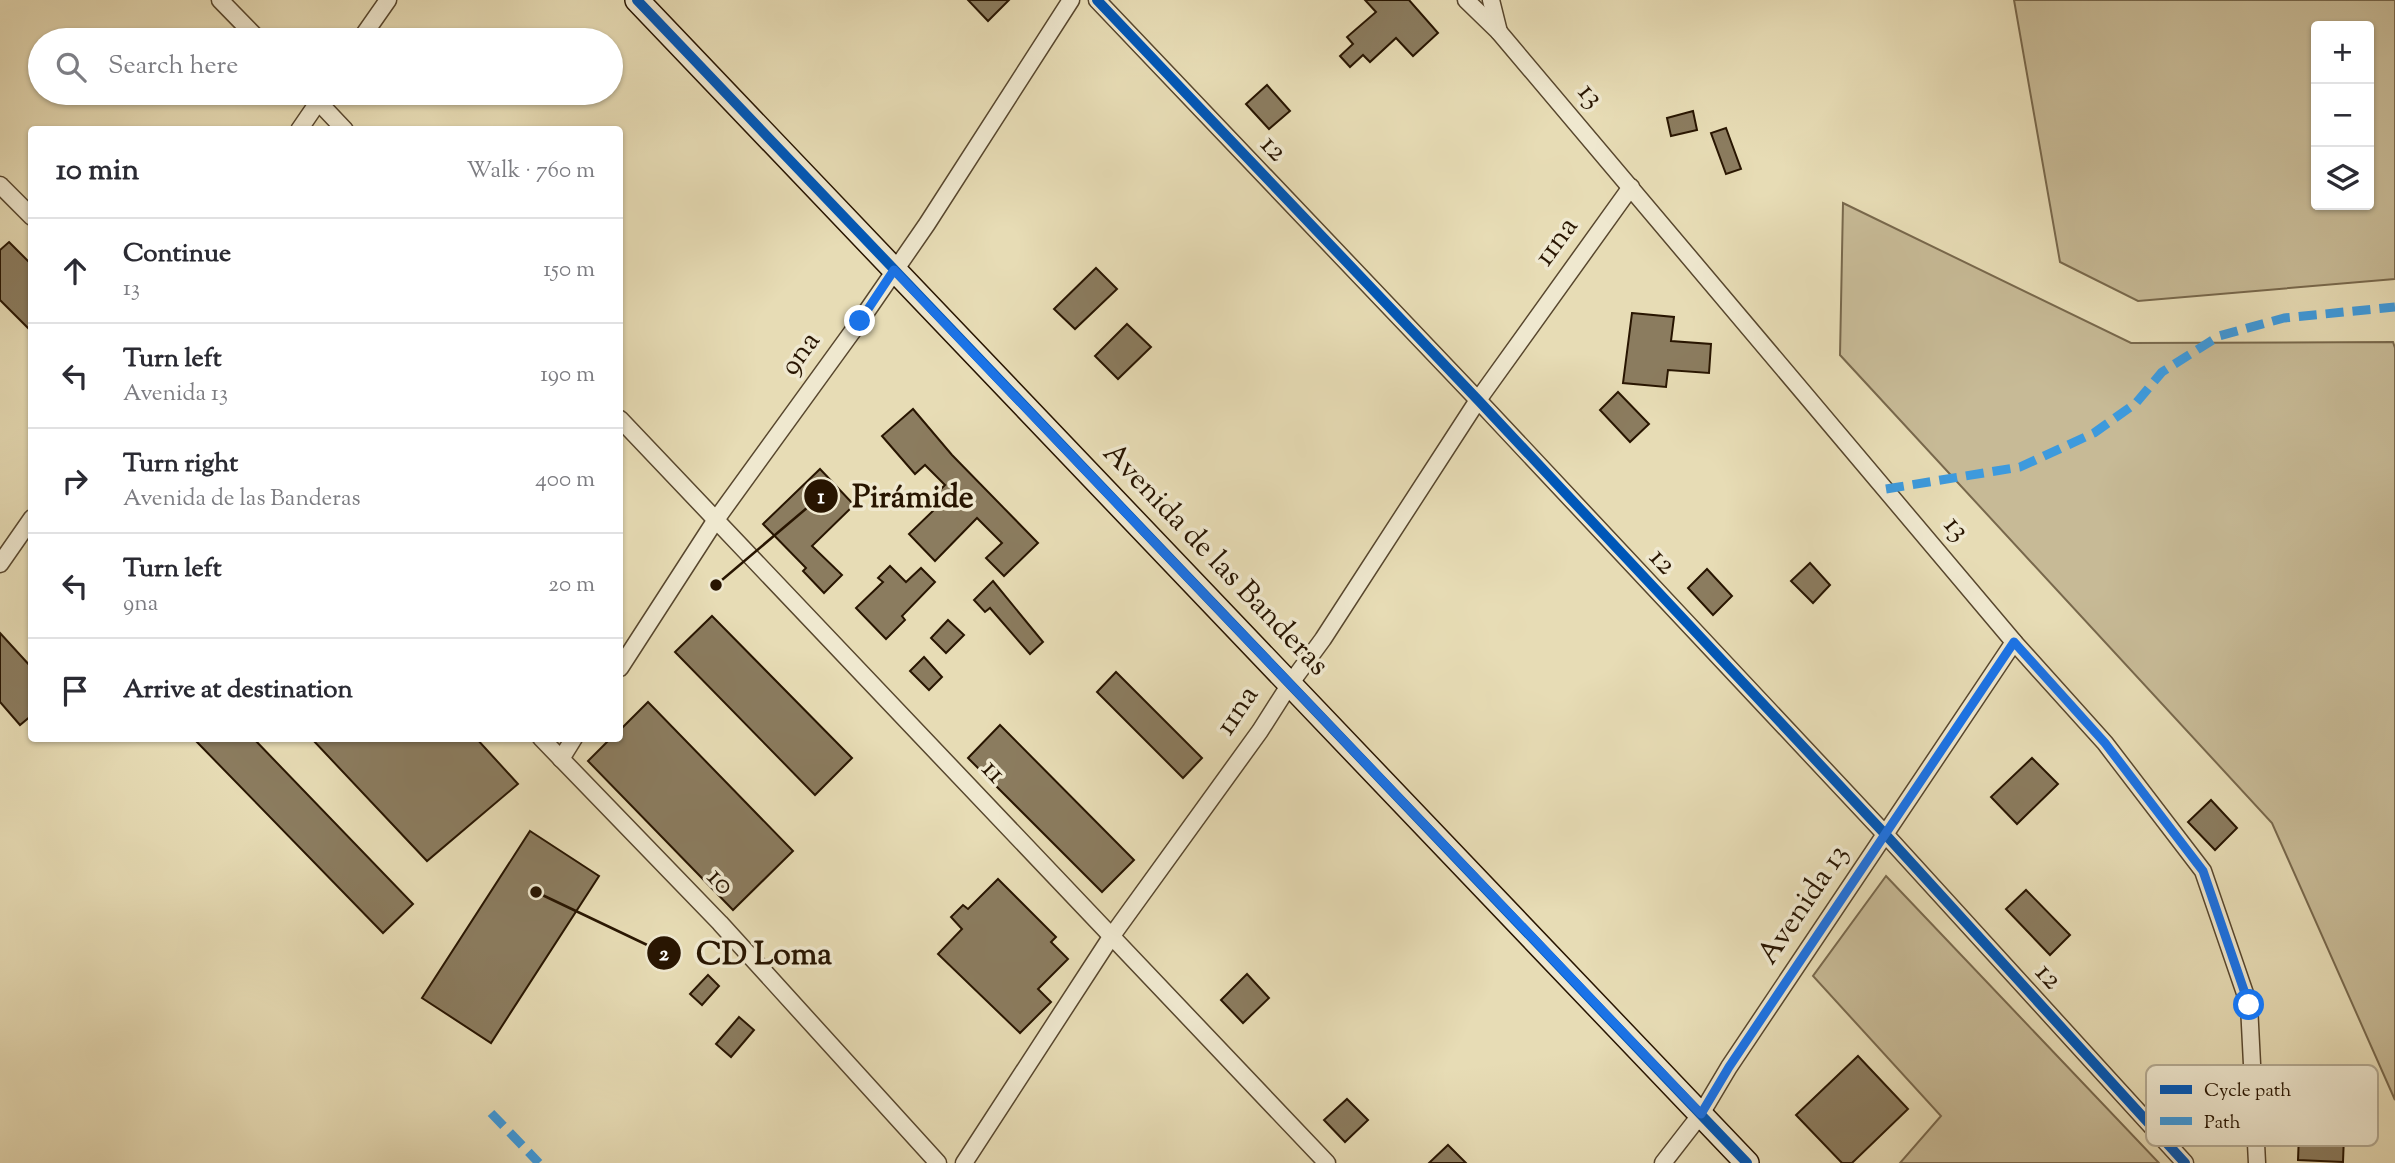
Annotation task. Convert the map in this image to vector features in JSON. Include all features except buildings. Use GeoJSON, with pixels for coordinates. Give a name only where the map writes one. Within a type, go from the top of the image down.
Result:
{"type":"FeatureCollection","features":[{"type":"Feature","properties":{"kind":"street"},"geometry":{"type":"LineString","coordinates":[[220,0],[247,28]]}},
{"type":"Feature","properties":{"kind":"street"},"geometry":{"type":"LineString","coordinates":[[368,28],[388,0]]}},
{"type":"Feature","properties":{"kind":"street","name":"Avenida de las Banderas"},"geometry":{"type":"LineString","coordinates":[[637,0],[1747,1163]]}},
{"type":"Feature","properties":{"kind":"street","name":"9na"},"geometry":{"type":"LineString","coordinates":[[623,663],[715,521],[927,224],[1072,0]]}},
{"type":"Feature","properties":{"kind":"street","name":"12"},"geometry":{"type":"LineString","coordinates":[[1097,0],[1478,400],[1885,834],[2146,1120]]}},
{"type":"Feature","properties":{"kind":"street","name":"13"},"geometry":{"type":"LineString","coordinates":[[1466,0],[1499,32],[2014,642],[2105,743],[2203,871],[2249,1005],[2252,1065]]}},
{"type":"Feature","properties":{"kind":"street"},"geometry":{"type":"LineString","coordinates":[[1492,0],[1499,32]]}},
{"type":"Feature","properties":{"kind":"street"},"geometry":{"type":"LineString","coordinates":[[301,126],[312,105]]}},
{"type":"Feature","properties":{"kind":"street"},"geometry":{"type":"LineString","coordinates":[[324,105],[342,126]]}},
{"type":"Feature","properties":{"kind":"street"},"geometry":{"type":"LineString","coordinates":[[0,185],[28,212]]}},
{"type":"Feature","properties":{"kind":"street","name":"11na"},"geometry":{"type":"LineString","coordinates":[[964,1163],[1111,937],[1260,731],[1478,400],[1631,187]]}},
{"type":"Feature","properties":{"kind":"street","name":"11"},"geometry":{"type":"LineString","coordinates":[[623,422],[1327,1163]]}},
{"type":"Feature","properties":{"kind":"street"},"geometry":{"type":"LineString","coordinates":[[0,564],[28,524]]}},
{"type":"Feature","properties":{"kind":"street","name":"Avenida 13"},"geometry":{"type":"LineString","coordinates":[[1663,1163],[1701,1114],[1736,1056],[2014,642]]}},
{"type":"Feature","properties":{"kind":"street","name":"10"},"geometry":{"type":"LineString","coordinates":[[545,742],[720,923],[938,1163]]}},
{"type":"Feature","properties":{"kind":"street"},"geometry":{"type":"LineString","coordinates":[[561,759],[572,742]]}},
{"type":"Feature","properties":{"kind":"street","name":"12"},"geometry":{"type":"LineString","coordinates":[[2169,1146],[2185,1163]]}},
{"type":"Feature","properties":{"kind":"shaded area"},"geometry":{"type":"Polygon","coordinates":[[[2014,0],[2395,0],[2395,279],[2138,301],[2060,262],[2014,0]]]}},
{"type":"Feature","properties":{"kind":"shaded area"},"geometry":{"type":"Polygon","coordinates":[[[1843,203],[2131,343],[2393,342],[2395,1100],[2272,823],[1840,355],[1843,203]]]}},
{"type":"Feature","properties":{"kind":"shaded area"},"geometry":{"type":"Polygon","coordinates":[[[1886,876],[2159,1163],[1900,1163],[1941,1116],[1813,976],[1886,876]]]}},
{"type":"Feature","properties":{"kind":"marked path"},"geometry":{"type":"LineString","coordinates":[[1886,489],[2020,467],[2094,433],[2136,403],[2162,372],[2219,336],[2284,318],[2395,307]]}},
{"type":"Feature","properties":{"kind":"marked path"},"geometry":{"type":"LineString","coordinates":[[491,1113],[539,1163]]}},
{"type":"Feature","properties":{"kind":"cycle path"},"geometry":{"type":"LineString","coordinates":[[637,0],[1747,1163]]}},
{"type":"Feature","properties":{"kind":"cycle path"},"geometry":{"type":"LineString","coordinates":[[1097,0],[1478,400],[1885,834],[2146,1120]]}},
{"type":"Feature","properties":{"kind":"cycle path"},"geometry":{"type":"LineString","coordinates":[[2169,1146],[2185,1163]]}},
{"type":"Feature","properties":{"kind":"place","name":"Pirámide"},"geometry":{"type":"Point","coordinates":[716,585]}},
{"type":"Feature","properties":{"kind":"place","name":"CD Loma"},"geometry":{"type":"Point","coordinates":[536,892]}},
{"type":"Feature","properties":{"kind":"route"},"geometry":{"type":"LineString","coordinates":[[860,321],[894,270],[1701,1114],[1729,1067],[2014,642],[2105,743],[2203,871],[2249,1005]]}}]}
